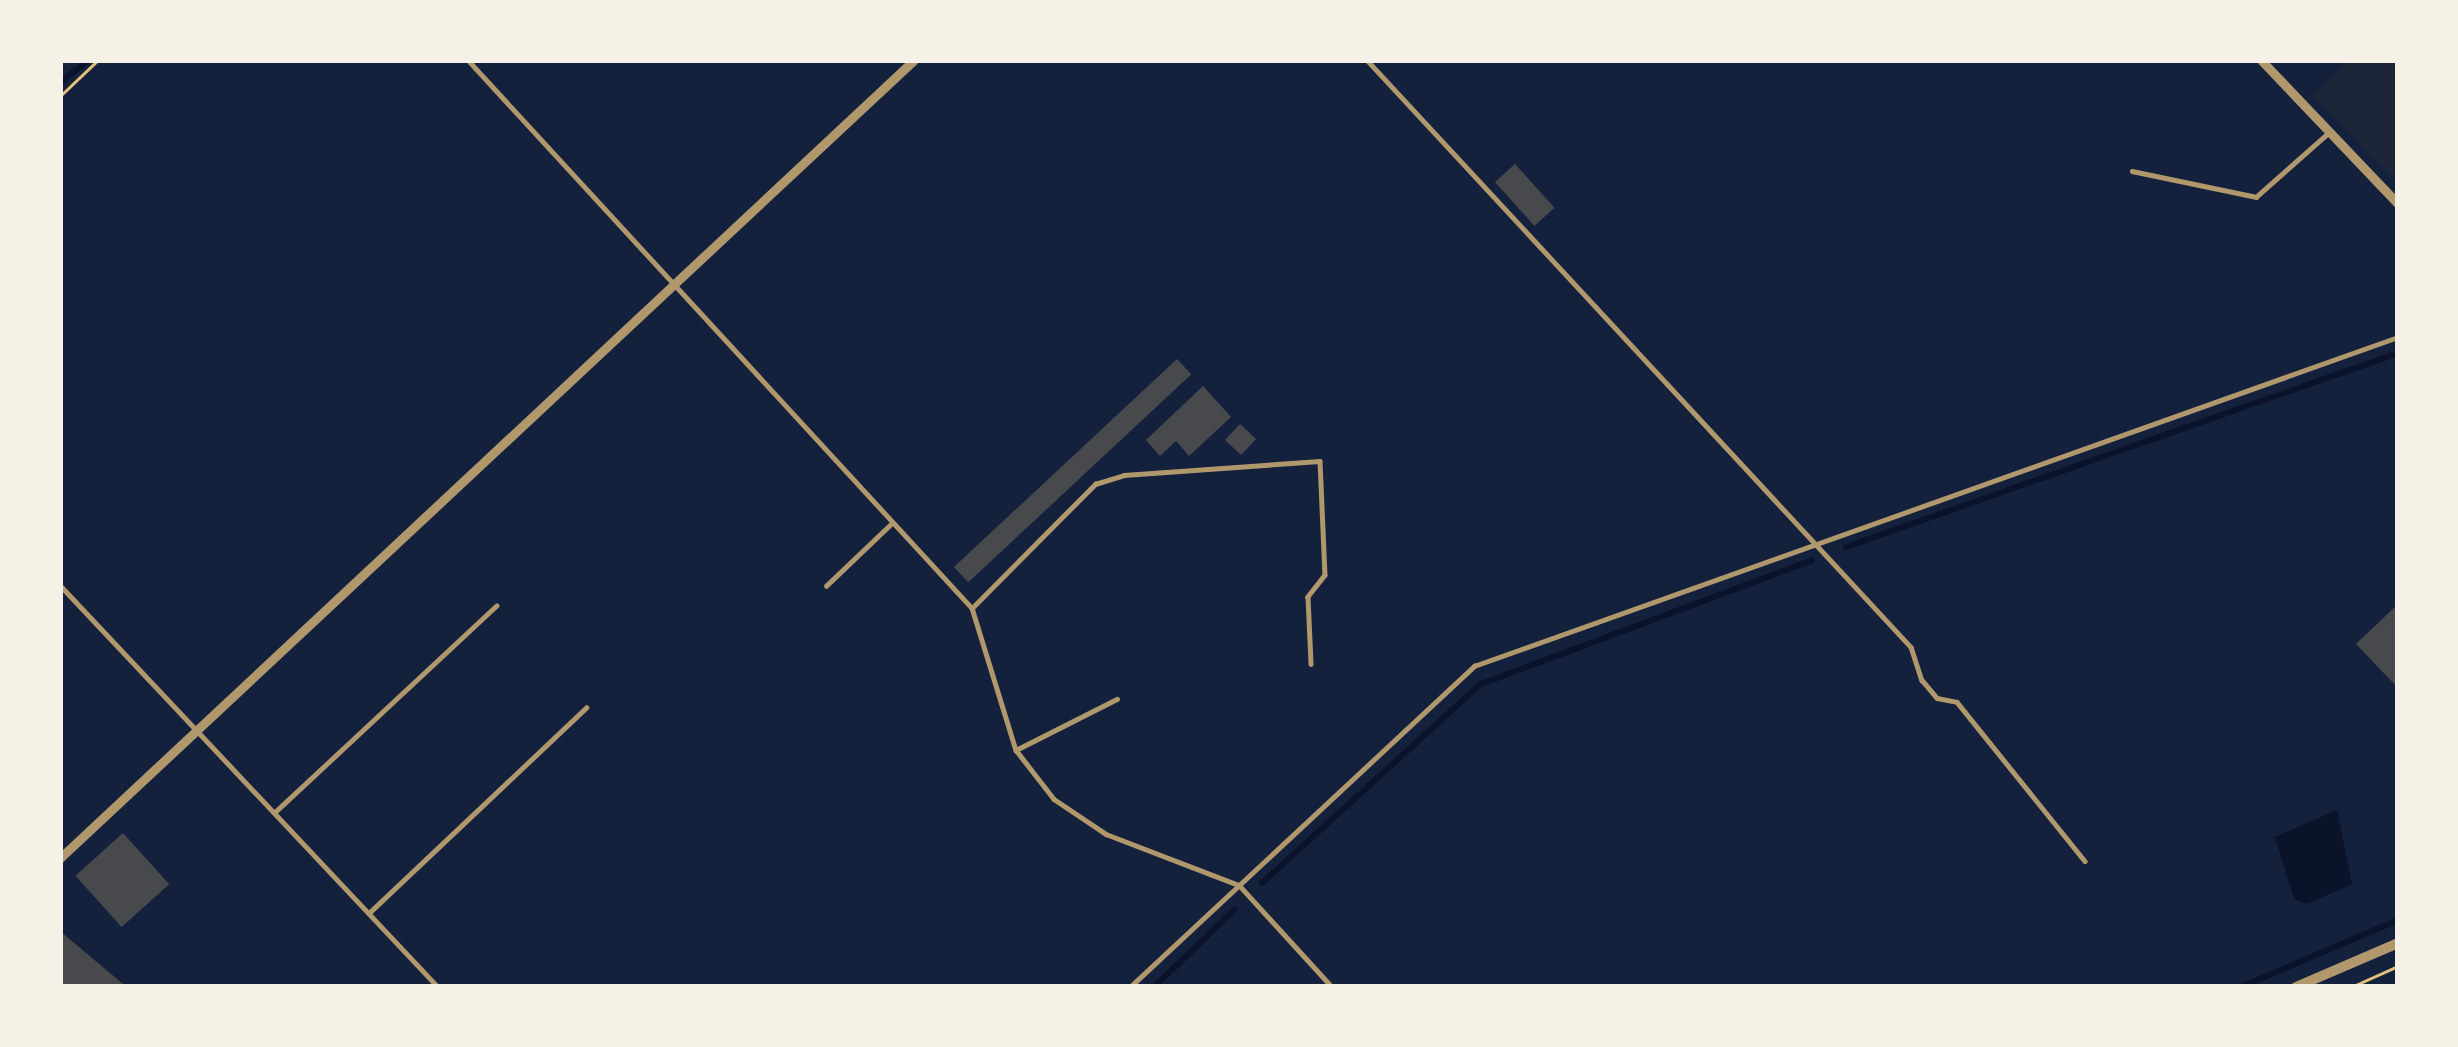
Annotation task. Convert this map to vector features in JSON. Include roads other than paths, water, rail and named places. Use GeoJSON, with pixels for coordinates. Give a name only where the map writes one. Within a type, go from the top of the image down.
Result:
{"type":"FeatureCollection","features":[{"type":"Feature","properties":{"kind":"street"},"geometry":{"type":"LineString","coordinates":[[60,858],[914,60]]}},
{"type":"Feature","properties":{"kind":"street"},"geometry":{"type":"LineString","coordinates":[[2261,60],[2398,203]]}},
{"type":"Feature","properties":{"kind":"street"},"geometry":{"type":"LineString","coordinates":[[2296,987],[2398,943]]}},
{"type":"Feature","properties":{"kind":"lane"},"geometry":{"type":"LineString","coordinates":[[468,60],[676,280],[972,608],[1016,750],[1054,799],[1106,834],[1239,885],[1332,987]]}},
{"type":"Feature","properties":{"kind":"lane"},"geometry":{"type":"LineString","coordinates":[[1367,60],[1911,647],[1922,680],[1937,698],[1957,702],[2084,861]]}},
{"type":"Feature","properties":{"kind":"lane"},"geometry":{"type":"LineString","coordinates":[[2132,171],[2257,197],[2331,130]]}},
{"type":"Feature","properties":{"kind":"lane"},"geometry":{"type":"LineString","coordinates":[[1130,987],[1474,666],[1816,549],[2398,337]]}},
{"type":"Feature","properties":{"kind":"lane"},"geometry":{"type":"LineString","coordinates":[[972,608],[1095,484],[1124,475],[1320,461],[1324,575],[1307,597],[1312,664]]}},
{"type":"Feature","properties":{"kind":"lane"},"geometry":{"type":"LineString","coordinates":[[826,586],[892,523]]}},
{"type":"Feature","properties":{"kind":"lane"},"geometry":{"type":"LineString","coordinates":[[60,585],[438,987]]}},
{"type":"Feature","properties":{"kind":"lane"},"geometry":{"type":"LineString","coordinates":[[274,813],[496,606]]}},
{"type":"Feature","properties":{"kind":"lane"},"geometry":{"type":"LineString","coordinates":[[1016,750],[1117,699]]}},
{"type":"Feature","properties":{"kind":"lane"},"geometry":{"type":"LineString","coordinates":[[369,913],[586,708]]}},
{"type":"Feature","properties":{"kind":"waterway"},"geometry":{"type":"LineString","coordinates":[[60,83],[88,60]]}},
{"type":"Feature","properties":{"kind":"waterway"},"geometry":{"type":"LineString","coordinates":[[1846,547],[2398,353]]}},
{"type":"Feature","properties":{"kind":"waterway"},"geometry":{"type":"LineString","coordinates":[[1262,883],[1481,684],[1812,560]]}},
{"type":"Feature","properties":{"kind":"waterway"},"geometry":{"type":"LineString","coordinates":[[1154,987],[1235,909]]}},
{"type":"Feature","properties":{"kind":"waterway"},"geometry":{"type":"LineString","coordinates":[[2241,987],[2398,920]]}}]}
